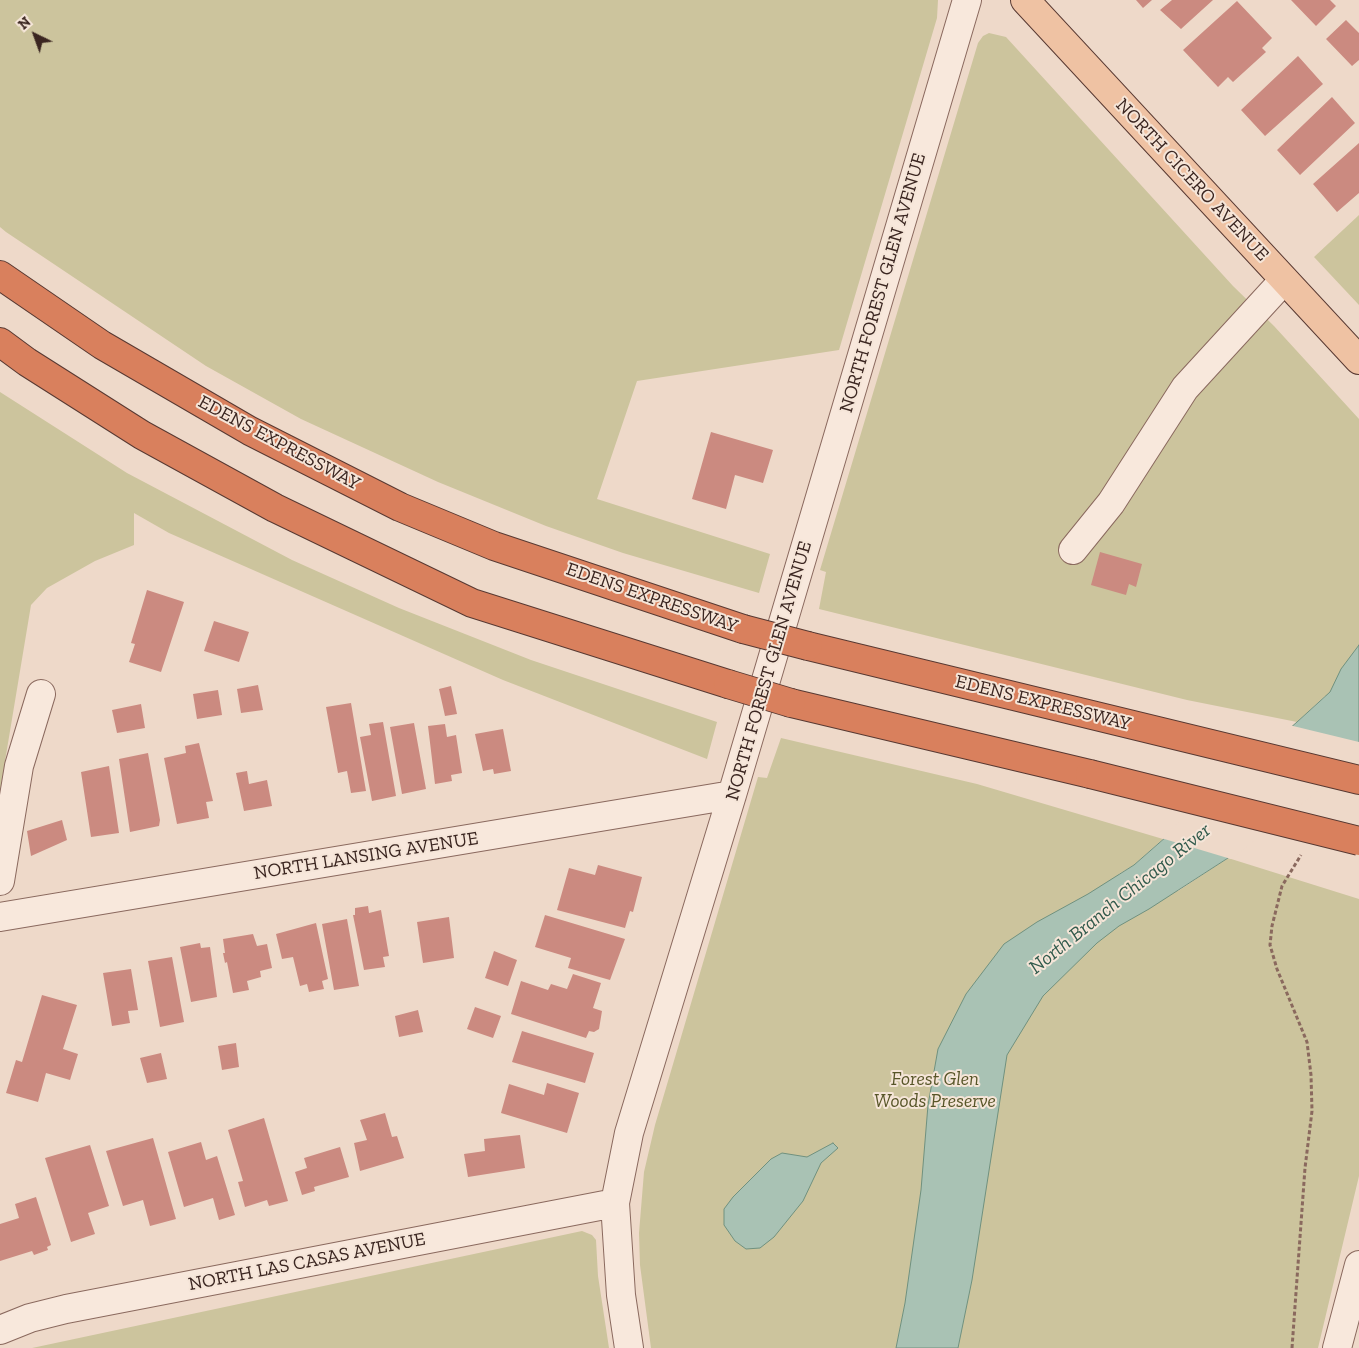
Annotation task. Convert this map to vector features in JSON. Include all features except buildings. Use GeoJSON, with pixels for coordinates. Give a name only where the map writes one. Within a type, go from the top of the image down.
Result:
{"type":"FeatureCollection","features":[{"type":"Feature","properties":{"kind":"highway","name":"EDENS EXPRESSWAY"},"geometry":{"type":"LineString","coordinates":[[0,275],[102,345],[234,422],[400,506],[494,546],[743,630],[1359,780]]}},
{"type":"Feature","properties":{"kind":"highway"},"geometry":{"type":"LineString","coordinates":[[0,342],[27,362],[142,435],[275,508],[472,603],[791,703],[1090,774],[1359,841]]}},
{"type":"Feature","properties":{"kind":"main road","name":"NORTH CICERO AVENUE"},"geometry":{"type":"LineString","coordinates":[[1025,0],[1359,360]]}},
{"type":"Feature","properties":{"kind":"street","name":"NORTH FOREST GLEN AVENUE"},"geometry":{"type":"LineString","coordinates":[[629,1348],[621,1296],[615,1203],[629,1133],[732,795],[967,0]]}},
{"type":"Feature","properties":{"kind":"street"},"geometry":{"type":"LineString","coordinates":[[1073,550],[1111,503],[1185,388],[1284,280]]}},
{"type":"Feature","properties":{"kind":"street"},"geometry":{"type":"LineString","coordinates":[[0,881],[19,766],[41,694]]}},
{"type":"Feature","properties":{"kind":"street","name":"NORTH LANSING AVENUE"},"geometry":{"type":"LineString","coordinates":[[0,917],[732,795]]}},
{"type":"Feature","properties":{"kind":"street","name":"NORTH LAS CASAS AVENUE"},"geometry":{"type":"LineString","coordinates":[[0,1330],[30,1318],[66,1309],[615,1203]]}},
{"type":"Feature","properties":{"kind":"street"},"geometry":{"type":"LineString","coordinates":[[1337,1348],[1359,1265]]}},
{"type":"Feature","properties":{"kind":"path"},"geometry":{"type":"LineString","coordinates":[[1292,1348],[1305,1168],[1312,1110],[1311,1075],[1307,1042],[1277,969],[1270,945],[1272,926],[1282,886],[1300,855],[1308,849]]}},
{"type":"Feature","properties":{"kind":"green space"},"geometry":{"type":"Polygon","coordinates":[[[0,0],[938,0],[937,18],[839,350],[637,381],[597,499],[770,554],[759,593],[623,553],[546,526],[438,482],[301,419],[206,366],[6,232],[0,227],[0,0]]]}},
{"type":"Feature","properties":{"kind":"green space"},"geometry":{"type":"Polygon","coordinates":[[[989,33],[1006,37],[1233,286],[1274,326],[1359,419],[1359,703],[1325,696],[1297,722],[1187,700],[819,609],[826,572],[820,570],[978,43],[983,36],[989,33]]]}},
{"type":"Feature","properties":{"kind":"green space"},"geometry":{"type":"Polygon","coordinates":[[[1359,215],[1359,305],[1314,257],[1359,215]]]}},
{"type":"Feature","properties":{"kind":"green space"},"geometry":{"type":"Polygon","coordinates":[[[0,392],[127,473],[292,560],[399,608],[531,660],[717,722],[707,759],[503,680],[169,533],[134,513],[134,545],[95,561],[47,588],[31,605],[0,791],[0,392]]]}},
{"type":"Feature","properties":{"kind":"green space","name":"Forest Glen Woods Preserve"},"geometry":{"type":"Polygon","coordinates":[[[781,738],[977,784],[1163,839],[1134,865],[1119,874],[1178,891],[1228,858],[1359,899],[1359,1176],[1318,1348],[651,1348],[640,1265],[639,1233],[644,1172],[655,1125],[758,777],[767,778],[781,738]]]}},
{"type":"Feature","properties":{"kind":"green space"},"geometry":{"type":"Polygon","coordinates":[[[582,1231],[592,1235],[596,1240],[598,1276],[609,1348],[32,1348],[582,1231]]]}},
{"type":"Feature","properties":{"kind":"water","name":"North Branch Chicago River"},"geometry":{"type":"Polygon","coordinates":[[[1359,645],[1359,755],[1228,858],[1119,926],[1097,943],[1043,996],[1007,1055],[972,1280],[958,1348],[896,1348],[905,1303],[921,1190],[928,1105],[938,1049],[966,994],[1004,944],[1037,922],[1088,894],[1134,865],[1297,722],[1330,692],[1341,669],[1359,645]]]}},
{"type":"Feature","properties":{"kind":"water"},"geometry":{"type":"Polygon","coordinates":[[[833,1143],[838,1148],[821,1163],[803,1201],[774,1237],[760,1248],[746,1249],[735,1241],[724,1225],[724,1209],[733,1197],[771,1159],[782,1153],[807,1157],[833,1143]]]}},
{"type":"Feature","properties":{"kind":"pier"},"geometry":{"type":"Polygon","coordinates":[[[1289,725],[1359,742],[1359,759],[1231,859],[1161,838],[1289,725]]]}}]}
